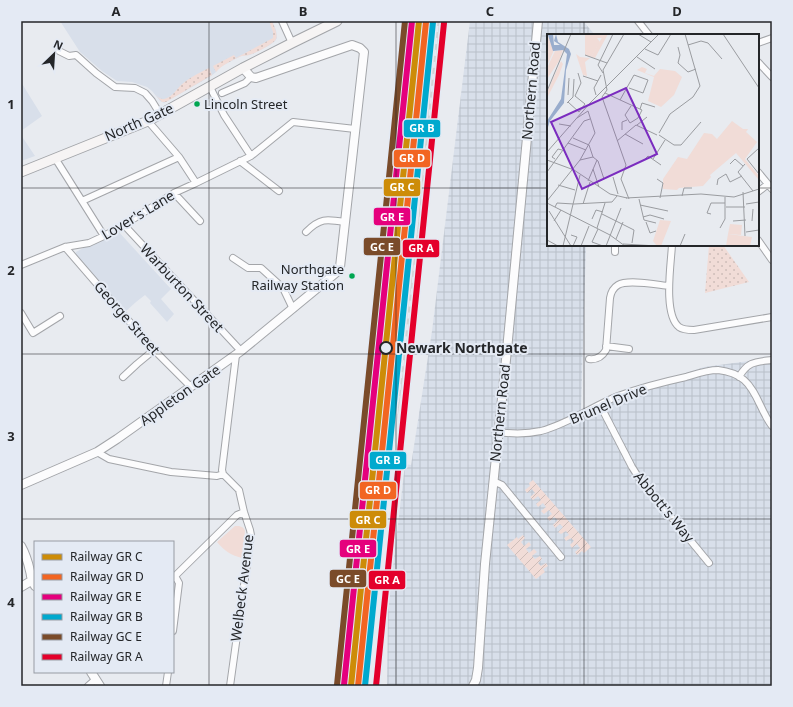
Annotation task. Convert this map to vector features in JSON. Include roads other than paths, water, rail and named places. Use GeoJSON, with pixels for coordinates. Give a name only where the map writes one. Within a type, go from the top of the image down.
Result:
{"type":"FeatureCollection","features":[{"type":"Feature","properties":{"kind":"main road","name":"North Gate"},"geometry":{"type":"LineString","coordinates":[[21,172],[148,121],[243,68],[337,21]]}},
{"type":"Feature","properties":{"kind":"street"},"geometry":{"type":"LineString","coordinates":[[282,21],[292,43]]}},
{"type":"Feature","properties":{"kind":"street","name":"Northern Road"},"geometry":{"type":"LineString","coordinates":[[473,686],[476,680],[478,668],[493,481],[538,21]]}},
{"type":"Feature","properties":{"kind":"street"},"geometry":{"type":"LineString","coordinates":[[638,21],[648,34]]}},
{"type":"Feature","properties":{"kind":"street"},"geometry":{"type":"LineString","coordinates":[[759,43],[772,38]]}},
{"type":"Feature","properties":{"kind":"street"},"geometry":{"type":"LineString","coordinates":[[243,68],[251,77],[256,78],[352,45],[360,48],[364,52],[345,222],[324,220],[314,224],[306,232]]}},
{"type":"Feature","properties":{"kind":"street"},"geometry":{"type":"LineString","coordinates":[[59,51],[69,56],[76,55],[96,73],[115,87],[134,88],[145,93],[160,114]]}},
{"type":"Feature","properties":{"kind":"street"},"geometry":{"type":"LineString","coordinates":[[759,63],[772,77]]}},
{"type":"Feature","properties":{"kind":"street"},"geometry":{"type":"LineString","coordinates":[[222,93],[245,83],[251,77]]}},
{"type":"Feature","properties":{"kind":"street"},"geometry":{"type":"LineString","coordinates":[[210,87],[224,115],[251,156]]}},
{"type":"Feature","properties":{"kind":"street"},"geometry":{"type":"LineString","coordinates":[[148,121],[179,158],[196,183]]}},
{"type":"Feature","properties":{"kind":"street","name":"Lover's Lane"},"geometry":{"type":"LineString","coordinates":[[21,265],[65,248],[88,244],[104,236],[174,193],[251,156],[293,122],[355,130]]}},
{"type":"Feature","properties":{"kind":"street"},"geometry":{"type":"LineString","coordinates":[[55,158],[104,236]]}},
{"type":"Feature","properties":{"kind":"street"},"geometry":{"type":"LineString","coordinates":[[82,201],[179,158]]}},
{"type":"Feature","properties":{"kind":"street"},"geometry":{"type":"LineString","coordinates":[[240,161],[277,188]]}},
{"type":"Feature","properties":{"kind":"street"},"geometry":{"type":"LineString","coordinates":[[759,173],[770,187],[759,192]]}},
{"type":"Feature","properties":{"kind":"street"},"geometry":{"type":"LineString","coordinates":[[174,193],[200,221]]}},
{"type":"Feature","properties":{"kind":"street","name":"Appleton Gate"},"geometry":{"type":"LineString","coordinates":[[21,485],[97,452],[239,353],[337,272],[340,267],[345,222]]}},
{"type":"Feature","properties":{"kind":"street","name":"Warburton Street"},"geometry":{"type":"LineString","coordinates":[[124,225],[239,353]]}},
{"type":"Feature","properties":{"kind":"street"},"geometry":{"type":"LineString","coordinates":[[759,241],[772,260]]}},
{"type":"Feature","properties":{"kind":"street"},"geometry":{"type":"LineString","coordinates":[[615,246],[615,252]]}},
{"type":"Feature","properties":{"kind":"street"},"geometry":{"type":"LineString","coordinates":[[672,246],[669,286],[670,302],[673,318],[681,328],[694,330],[772,318]]}},
{"type":"Feature","properties":{"kind":"street","name":"George Street"},"geometry":{"type":"LineString","coordinates":[[65,248],[154,350],[191,387]]}},
{"type":"Feature","properties":{"kind":"street"},"geometry":{"type":"LineString","coordinates":[[233,258],[248,268],[261,268],[283,288],[293,309]]}},
{"type":"Feature","properties":{"kind":"street"},"geometry":{"type":"LineString","coordinates":[[589,359],[596,360],[606,350],[610,298],[611,293],[616,286],[631,282],[669,286]]}},
{"type":"Feature","properties":{"kind":"street"},"geometry":{"type":"LineString","coordinates":[[21,313],[33,333],[60,316]]}},
{"type":"Feature","properties":{"kind":"street"},"geometry":{"type":"LineString","coordinates":[[606,346],[629,349]]}},
{"type":"Feature","properties":{"kind":"street"},"geometry":{"type":"LineString","coordinates":[[123,377],[154,350]]}},
{"type":"Feature","properties":{"kind":"street"},"geometry":{"type":"LineString","coordinates":[[97,452],[109,459],[170,472],[217,476],[223,474],[222,470],[239,353]]}},
{"type":"Feature","properties":{"kind":"street"},"geometry":{"type":"LineString","coordinates":[[772,360],[751,363],[744,368],[740,377],[751,389],[765,417],[772,426]]}},
{"type":"Feature","properties":{"kind":"street","name":"Brunel Drive"},"geometry":{"type":"LineString","coordinates":[[498,432],[510,433],[542,430],[562,423],[618,396],[653,385],[713,370],[724,371],[740,377]]}},
{"type":"Feature","properties":{"kind":"street","name":"Abbott's Way"},"geometry":{"type":"LineString","coordinates":[[600,405],[639,478],[709,563]]}},
{"type":"Feature","properties":{"kind":"street","name":"Welbeck Avenue"},"geometry":{"type":"LineString","coordinates":[[223,474],[239,490],[251,535],[230,686]]}},
{"type":"Feature","properties":{"kind":"street"},"geometry":{"type":"LineString","coordinates":[[493,481],[502,485],[561,557]]}},
{"type":"Feature","properties":{"kind":"street"},"geometry":{"type":"LineString","coordinates":[[174,623],[179,583],[174,577],[237,515],[244,512]]}},
{"type":"Feature","properties":{"kind":"street"},"geometry":{"type":"LineString","coordinates":[[21,546],[31,572],[33,584],[21,587]]}},
{"type":"Feature","properties":{"kind":"street"},"geometry":{"type":"LineString","coordinates":[[166,686],[168,673]]}},
{"type":"Feature","properties":{"kind":"street"},"geometry":{"type":"LineString","coordinates":[[88,686],[93,675]]}},
{"type":"Feature","properties":{"kind":"street"},"geometry":{"type":"LineString","coordinates":[[93,675],[100,686]]}},
{"type":"Feature","properties":{"kind":"railway"},"geometry":{"type":"LineString","coordinates":[[380,496],[391,453],[400,387],[420,222],[438,21]]}},
{"type":"Feature","properties":{"kind":"place","name":"Lincoln Street"},"geometry":{"type":"Point","coordinates":[197,104]}},
{"type":"Feature","properties":{"kind":"place","name":"Northgate Railway Station"},"geometry":{"type":"Point","coordinates":[352,276]}},
{"type":"Feature","properties":{"kind":"place","name":"Newark Northgate"},"geometry":{"type":"Point","coordinates":[386,348]}}]}
